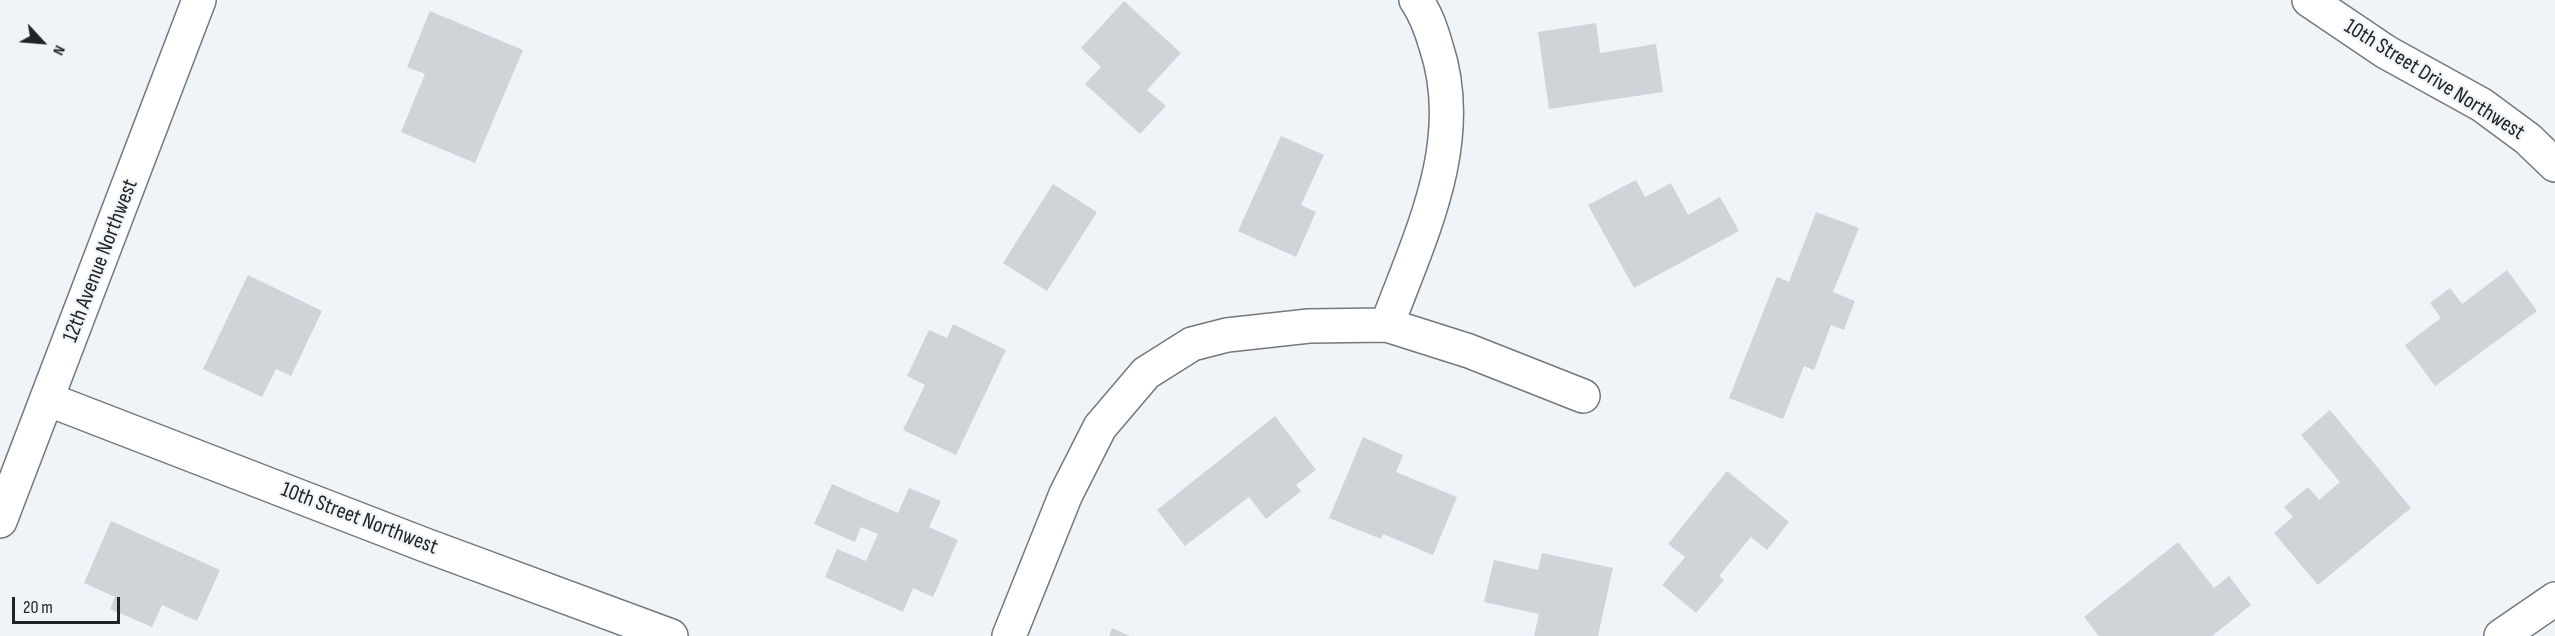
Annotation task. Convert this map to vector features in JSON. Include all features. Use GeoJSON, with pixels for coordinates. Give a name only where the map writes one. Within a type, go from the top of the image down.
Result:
{"type":"FeatureCollection","features":[{"type":"Feature","properties":{"kind":"street","name":"12th Avenue Northwest"},"geometry":{"type":"LineString","coordinates":[[0,521],[199,0]]}},
{"type":"Feature","properties":{"kind":"street"},"geometry":{"type":"LineString","coordinates":[[1387,325],[1436,192],[1445,152],[1448,108],[1442,62],[1425,13],[1416,0]]}},
{"type":"Feature","properties":{"kind":"street","name":"10th Street Drive Northwest"},"geometry":{"type":"LineString","coordinates":[[2309,0],[2386,52],[2482,105],[2528,139],[2555,165]]}},
{"type":"Feature","properties":{"kind":"street"},"geometry":{"type":"LineString","coordinates":[[1009,636],[1066,494],[1100,427],[1146,373],[1192,344],[1227,335],[1309,326],[1387,325],[1468,351],[1583,396]]}},
{"type":"Feature","properties":{"kind":"street","name":"10th Street Northwest"},"geometry":{"type":"LineString","coordinates":[[47,399],[424,545],[671,636]]}},
{"type":"Feature","properties":{"kind":"street"},"geometry":{"type":"LineString","coordinates":[[2501,636],[2555,599]]}},
{"type":"Feature","properties":{"kind":"building"},"geometry":{"type":"Polygon","coordinates":[[[1124,1],[1181,53],[1147,90],[1166,106],[1140,134],[1085,84],[1101,67],[1081,48],[1124,1]]]}},
{"type":"Feature","properties":{"kind":"building"},"geometry":{"type":"Polygon","coordinates":[[[430,11],[523,50],[475,163],[401,132],[425,74],[407,67],[430,11]]]}},
{"type":"Feature","properties":{"kind":"building"},"geometry":{"type":"Polygon","coordinates":[[[1596,23],[1600,53],[1656,44],[1663,92],[1549,109],[1538,32],[1596,23]]]}},
{"type":"Feature","properties":{"kind":"building"},"geometry":{"type":"Polygon","coordinates":[[[1281,136],[1324,155],[1301,205],[1316,212],[1296,257],[1238,231],[1281,136]]]}},
{"type":"Feature","properties":{"kind":"building"},"geometry":{"type":"Polygon","coordinates":[[[1636,180],[1645,197],[1671,183],[1688,215],[1720,197],[1739,231],[1634,288],[1588,205],[1636,180]]]}},
{"type":"Feature","properties":{"kind":"building"},"geometry":{"type":"Polygon","coordinates":[[[1053,184],[1097,212],[1047,291],[1003,263],[1053,184]]]}},
{"type":"Feature","properties":{"kind":"building"},"geometry":{"type":"Polygon","coordinates":[[[1816,212],[1859,228],[1833,292],[1855,301],[1844,330],[1831,325],[1814,370],[1804,366],[1783,419],[1729,398],[1777,277],[1789,282],[1816,212]]]}},
{"type":"Feature","properties":{"kind":"building"},"geometry":{"type":"Polygon","coordinates":[[[2507,270],[2537,311],[2435,386],[2405,345],[2441,318],[2430,303],[2450,288],[2462,304],[2507,270]]]}},
{"type":"Feature","properties":{"kind":"building"},"geometry":{"type":"Polygon","coordinates":[[[248,275],[322,311],[291,376],[276,369],[262,397],[203,369],[248,275]]]}},
{"type":"Feature","properties":{"kind":"building"},"geometry":{"type":"Polygon","coordinates":[[[953,324],[1006,350],[956,455],[903,430],[925,385],[907,376],[929,330],[947,338],[953,324]]]}},
{"type":"Feature","properties":{"kind":"building"},"geometry":{"type":"Polygon","coordinates":[[[2330,410],[2411,508],[2318,585],[2274,533],[2293,517],[2284,507],[2308,487],[2319,500],[2340,482],[2301,435],[2330,410]]]}},
{"type":"Feature","properties":{"kind":"building"},"geometry":{"type":"Polygon","coordinates":[[[1275,416],[1316,470],[1296,485],[1301,491],[1266,519],[1249,497],[1185,546],[1157,510],[1275,416]]]}},
{"type":"Feature","properties":{"kind":"building"},"geometry":{"type":"Polygon","coordinates":[[[1363,437],[1403,455],[1396,472],[1457,497],[1433,555],[1383,534],[1381,539],[1329,518],[1363,437]]]}},
{"type":"Feature","properties":{"kind":"building"},"geometry":{"type":"Polygon","coordinates":[[[1727,471],[1789,522],[1767,550],[1751,537],[1719,576],[1724,580],[1696,613],[1662,585],[1685,557],[1668,544],[1727,471]]]}},
{"type":"Feature","properties":{"kind":"building"},"geometry":{"type":"Polygon","coordinates":[[[832,484],[898,513],[909,488],[941,501],[929,527],[958,540],[933,597],[913,588],[903,612],[825,577],[837,549],[866,561],[878,534],[861,527],[855,542],[814,524],[832,484]]]}},
{"type":"Feature","properties":{"kind":"building"},"geometry":{"type":"Polygon","coordinates":[[[111,521],[220,570],[197,621],[162,605],[152,627],[110,609],[115,597],[84,583],[111,521]]]}},
{"type":"Feature","properties":{"kind":"building"},"geometry":{"type":"Polygon","coordinates":[[[2178,542],[2214,588],[2229,576],[2251,605],[2212,636],[2099,636],[2084,617],[2178,542]]]}},
{"type":"Feature","properties":{"kind":"building"},"geometry":{"type":"Polygon","coordinates":[[[1542,553],[1613,568],[1598,636],[1534,636],[1539,614],[1484,602],[1494,560],[1538,570],[1542,553]]]}},
{"type":"Feature","properties":{"kind":"building"},"geometry":{"type":"Polygon","coordinates":[[[1112,628],[1130,636],[1109,636],[1112,628]]]}}]}
